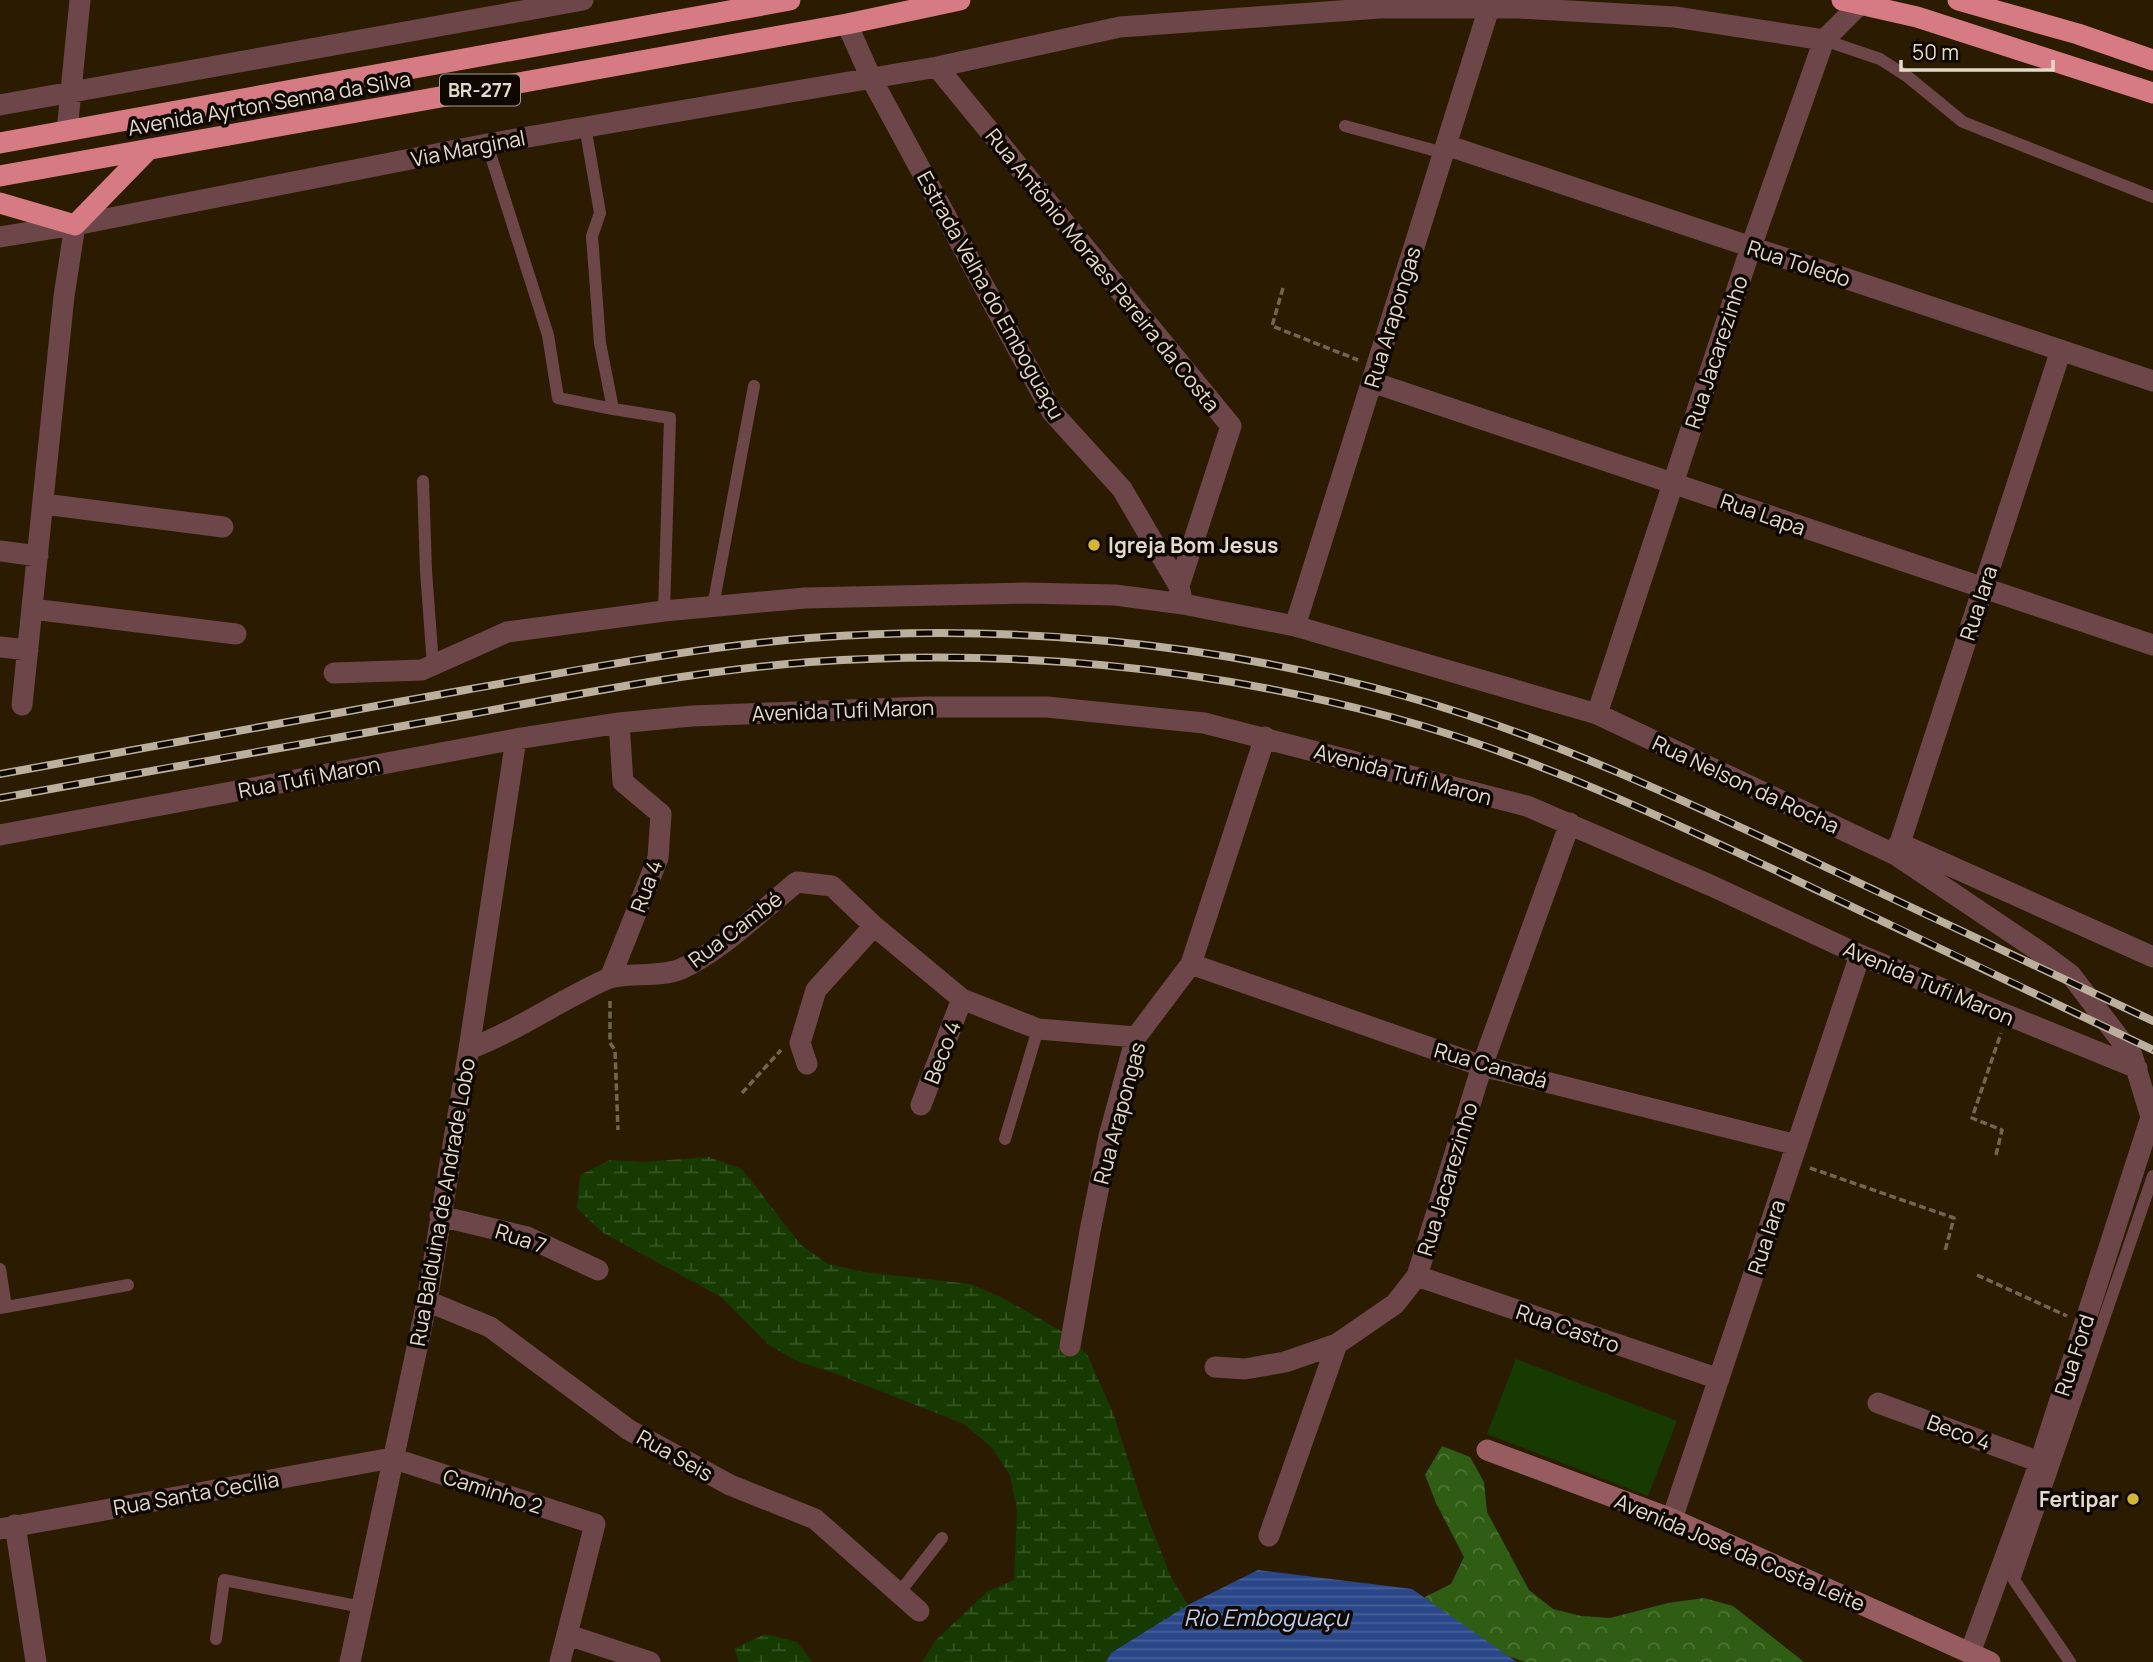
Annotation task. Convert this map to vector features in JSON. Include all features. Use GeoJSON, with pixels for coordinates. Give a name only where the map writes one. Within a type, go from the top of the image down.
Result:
{"type":"FeatureCollection","features":[{"type":"Feature","properties":{"kind":"highway","name":"Avenida Ayrton Senna da Silva"},"geometry":{"type":"LineString","coordinates":[[0,143],[790,0]]}},
{"type":"Feature","properties":{"kind":"highway","name":"Avenida Ayrton Senna da Silva"},"geometry":{"type":"LineString","coordinates":[[0,176],[847,24],[960,0]]}},
{"type":"Feature","properties":{"kind":"highway"},"geometry":{"type":"LineString","coordinates":[[1958,0],[2078,34],[2153,60]]}},
{"type":"Feature","properties":{"kind":"highway"},"geometry":{"type":"LineString","coordinates":[[1851,2],[1917,17],[2153,93]]}},
{"type":"Feature","properties":{"kind":"highway"},"geometry":{"type":"LineString","coordinates":[[0,203],[75,225],[149,149]]}},
{"type":"Feature","properties":{"kind":"street"},"geometry":{"type":"LineString","coordinates":[[67,131],[80,0]]}},
{"type":"Feature","properties":{"kind":"street"},"geometry":{"type":"LineString","coordinates":[[0,105],[583,0]]}},
{"type":"Feature","properties":{"kind":"street","name":"Rua Jacarezinho"},"geometry":{"type":"LineString","coordinates":[[1597,714],[1751,247],[1824,40],[1851,2]]}},
{"type":"Feature","properties":{"kind":"street","name":"Via Marginal"},"geometry":{"type":"LineString","coordinates":[[0,237],[75,225],[585,126],[937,67],[1120,27],[1380,8],[1489,8],[1675,17],[1824,40]]}},
{"type":"Feature","properties":{"kind":"street","name":"Rua Arapongas"},"geometry":{"type":"LineString","coordinates":[[1296,626],[1489,8]]}},
{"type":"Feature","properties":{"kind":"street","name":"Estrada Velha do Emboguaçu"},"geometry":{"type":"LineString","coordinates":[[847,24],[871,78],[1052,412],[1122,489],[1181,595]]}},
{"type":"Feature","properties":{"kind":"street"},"geometry":{"type":"LineString","coordinates":[[316,50],[323,85]]}},
{"type":"Feature","properties":{"kind":"street","name":"Rua Antônio Moraes Pereira da Costa"},"geometry":{"type":"LineString","coordinates":[[937,67],[1231,425],[1181,595]]}},
{"type":"Feature","properties":{"kind":"street","name":"Rua Toledo"},"geometry":{"type":"LineString","coordinates":[[1445,149],[1751,247],[2153,381]]}},
{"type":"Feature","properties":{"kind":"street"},"geometry":{"type":"LineString","coordinates":[[22,705],[64,296],[75,225]]}},
{"type":"Feature","properties":{"kind":"street","name":"Rua Iara"},"geometry":{"type":"LineString","coordinates":[[1897,849],[2061,350]]}},
{"type":"Feature","properties":{"kind":"street","name":"Rua Lapa"},"geometry":{"type":"LineString","coordinates":[[1374,374],[1673,483],[2153,645]]}},
{"type":"Feature","properties":{"kind":"street"},"geometry":{"type":"LineString","coordinates":[[44,504],[223,527]]}},
{"type":"Feature","properties":{"kind":"street"},"geometry":{"type":"LineString","coordinates":[[0,551],[38,556]]}},
{"type":"Feature","properties":{"kind":"street","name":"Rua Nelson da Rocha"},"geometry":{"type":"LineString","coordinates":[[334,673],[422,670],[507,632],[713,606],[804,598],[1025,593],[1181,595],[1597,714],[1897,849],[2071,975],[2134,1061]]}},
{"type":"Feature","properties":{"kind":"street"},"geometry":{"type":"LineString","coordinates":[[32,609],[236,634]]}},
{"type":"Feature","properties":{"kind":"street"},"geometry":{"type":"LineString","coordinates":[[0,647],[28,650]]}},
{"type":"Feature","properties":{"kind":"street","name":"Avenida Tufi Maron"},"geometry":{"type":"LineString","coordinates":[[619,723],[692,716],[925,707],[1047,707],[1204,723],[1527,806],[1570,823],[1860,956],[2007,1015],[2134,1061]]}},
{"type":"Feature","properties":{"kind":"street","name":"Rua Tufi Maron"},"geometry":{"type":"LineString","coordinates":[[0,835],[516,738],[619,723]]}},
{"type":"Feature","properties":{"kind":"street","name":"Rua 4"},"geometry":{"type":"LineString","coordinates":[[610,978],[658,859],[661,814],[623,782],[619,723]]}},
{"type":"Feature","properties":{"kind":"street","name":"Rua Arapongas"},"geometry":{"type":"LineString","coordinates":[[1070,1346],[1109,1136],[1136,1037],[1191,964],[1265,737]]}},
{"type":"Feature","properties":{"kind":"street","name":"Rua Balduina de Andrade Lobo"},"geometry":{"type":"LineString","coordinates":[[349,1662],[427,1301],[469,1049],[516,738]]}},
{"type":"Feature","properties":{"kind":"street","name":"Rua Jacarezinho"},"geometry":{"type":"LineString","coordinates":[[1215,1367],[1245,1369],[1272,1364],[1337,1344],[1395,1304],[1417,1276],[1482,1066],[1570,823]]}},
{"type":"Feature","properties":{"kind":"street"},"geometry":{"type":"LineString","coordinates":[[1897,849],[2153,957]]}},
{"type":"Feature","properties":{"kind":"street","name":"Rua Cambé"},"geometry":{"type":"LineString","coordinates":[[469,1049],[499,1038],[610,978],[680,969],[715,948],[797,882],[832,886],[874,926],[962,999],[1038,1028],[1136,1037]]}},
{"type":"Feature","properties":{"kind":"street"},"geometry":{"type":"LineString","coordinates":[[807,1064],[800,1043],[816,990],[874,926]]}},
{"type":"Feature","properties":{"kind":"street","name":"Rua Iara"},"geometry":{"type":"LineString","coordinates":[[1672,1519],[1860,956]]}},
{"type":"Feature","properties":{"kind":"street","name":"Rua Canadá"},"geometry":{"type":"LineString","coordinates":[[1191,964],[1482,1066],[1794,1153]]}},
{"type":"Feature","properties":{"kind":"street","name":"Beco 4"},"geometry":{"type":"LineString","coordinates":[[921,1105],[962,999]]}},
{"type":"Feature","properties":{"kind":"street","name":"Rua Ford"},"geometry":{"type":"LineString","coordinates":[[1970,1653],[2040,1462],[2151,1117],[2134,1061]]}},
{"type":"Feature","properties":{"kind":"street","name":"Rua 7"},"geometry":{"type":"LineString","coordinates":[[440,1216],[527,1237],[598,1270]]}},
{"type":"Feature","properties":{"kind":"street","name":"Rua Castro"},"geometry":{"type":"LineString","coordinates":[[1417,1276],[1719,1380]]}},
{"type":"Feature","properties":{"kind":"street","name":"Rua Seis"},"geometry":{"type":"LineString","coordinates":[[427,1301],[490,1327],[629,1430],[730,1485],[815,1519],[919,1611]]}},
{"type":"Feature","properties":{"kind":"street"},"geometry":{"type":"LineString","coordinates":[[1269,1536],[1337,1344]]}},
{"type":"Feature","properties":{"kind":"street","name":"Beco 4"},"geometry":{"type":"LineString","coordinates":[[1878,1403],[2040,1462]]}},
{"type":"Feature","properties":{"kind":"street","name":"Avenida José da Costa Leite"},"geometry":{"type":"LineString","coordinates":[[1487,1450],[1672,1519],[1990,1662]]}},
{"type":"Feature","properties":{"kind":"street","name":"Caminho 2"},"geometry":{"type":"LineString","coordinates":[[392,1458],[595,1524],[568,1635]]}},
{"type":"Feature","properties":{"kind":"street","name":"Rua Santa Cecília"},"geometry":{"type":"LineString","coordinates":[[7,1527],[392,1458]]}},
{"type":"Feature","properties":{"kind":"street"},"geometry":{"type":"LineString","coordinates":[[7,1527],[36,1662]]}},
{"type":"Feature","properties":{"kind":"street"},"geometry":{"type":"LineString","coordinates":[[560,1662],[568,1635],[650,1662]]}},
{"type":"Feature","properties":{"kind":"lane"},"geometry":{"type":"LineString","coordinates":[[1824,40],[1880,59],[1908,77],[1964,122],[2153,197]]}},
{"type":"Feature","properties":{"kind":"lane"},"geometry":{"type":"LineString","coordinates":[[585,126],[600,213],[592,236],[600,343],[612,410]]}},
{"type":"Feature","properties":{"kind":"lane"},"geometry":{"type":"LineString","coordinates":[[1346,126],[1445,149]]}},
{"type":"Feature","properties":{"kind":"lane"},"geometry":{"type":"LineString","coordinates":[[487,144],[548,335],[558,398],[612,410],[670,418],[664,611]]}},
{"type":"Feature","properties":{"kind":"lane"},"geometry":{"type":"LineString","coordinates":[[713,606],[754,386]]}},
{"type":"Feature","properties":{"kind":"lane"},"geometry":{"type":"LineString","coordinates":[[423,481],[433,665]]}},
{"type":"Feature","properties":{"kind":"lane"},"geometry":{"type":"LineString","coordinates":[[1006,1139],[1038,1028]]}},
{"type":"Feature","properties":{"kind":"lane"},"geometry":{"type":"LineString","coordinates":[[2070,1662],[2014,1580],[2153,1176]]}},
{"type":"Feature","properties":{"kind":"lane"},"geometry":{"type":"LineString","coordinates":[[0,1269],[3,1307],[128,1285]]}},
{"type":"Feature","properties":{"kind":"lane"},"geometry":{"type":"LineString","coordinates":[[899,1592],[942,1538]]}},
{"type":"Feature","properties":{"kind":"lane"},"geometry":{"type":"LineString","coordinates":[[216,1639],[224,1580],[362,1607]]}},
{"type":"Feature","properties":{"kind":"path"},"geometry":{"type":"LineString","coordinates":[[1283,288],[1272,326],[1374,374]]}},
{"type":"Feature","properties":{"kind":"path"},"geometry":{"type":"LineString","coordinates":[[610,978],[610,1043],[615,1050],[618,1130]]}},
{"type":"Feature","properties":{"kind":"path"},"geometry":{"type":"LineString","coordinates":[[1996,1155],[2002,1130],[1972,1118],[2007,1015]]}},
{"type":"Feature","properties":{"kind":"path"},"geometry":{"type":"LineString","coordinates":[[742,1093],[790,1040],[800,1043]]}},
{"type":"Feature","properties":{"kind":"path"},"geometry":{"type":"LineString","coordinates":[[1794,1153],[1954,1218],[1945,1251]]}},
{"type":"Feature","properties":{"kind":"path"},"geometry":{"type":"LineString","coordinates":[[1977,1275],[2084,1324]]}},
{"type":"Feature","properties":{"kind":"green space"},"geometry":{"type":"Polygon","coordinates":[[[709,1157],[742,1169],[801,1245],[828,1264],[864,1272],[970,1284],[1001,1297],[1061,1331],[1087,1354],[1113,1413],[1143,1506],[1171,1577],[1188,1605],[1111,1653],[1106,1662],[922,1662],[937,1639],[988,1591],[1014,1580],[1017,1511],[1010,1475],[991,1447],[964,1424],[799,1362],[769,1345],[721,1297],[602,1232],[577,1208],[580,1175],[610,1160],[643,1162],[709,1157]]]}},
{"type":"Feature","properties":{"kind":"green space"},"geometry":{"type":"Polygon","coordinates":[[[1516,1359],[1677,1421],[1648,1496],[1487,1434],[1516,1359]]]}},
{"type":"Feature","properties":{"kind":"green space"},"geometry":{"type":"Polygon","coordinates":[[[1442,1446],[1470,1457],[1484,1482],[1487,1512],[1529,1590],[1553,1609],[1581,1616],[1610,1618],[1668,1603],[1704,1598],[1733,1606],[1804,1662],[1525,1662],[1431,1629],[1425,1597],[1451,1584],[1464,1557],[1425,1475],[1442,1446]]]}},
{"type":"Feature","properties":{"kind":"green space"},"geometry":{"type":"Polygon","coordinates":[[[765,1634],[797,1642],[812,1662],[739,1662],[734,1649],[765,1634]]]}},
{"type":"Feature","properties":{"kind":"water","name":"Rio Emboguaçu"},"geometry":{"type":"Polygon","coordinates":[[[1258,1570],[1412,1589],[1517,1662],[1106,1662],[1111,1653],[1188,1605],[1258,1570]]]}},
{"type":"Feature","properties":{"kind":"railway"},"geometry":{"type":"LineString","coordinates":[[0,774],[594,667],[723,647],[884,634],[1033,635],[1108,641],[1256,662],[1329,677],[1401,695],[1508,729],[1715,815],[2153,1021]]}},
{"type":"Feature","properties":{"kind":"railway"},"geometry":{"type":"LineString","coordinates":[[0,798],[594,691],[767,666],[883,658],[956,658],[1030,660],[1176,673],[1320,699],[1391,717],[1539,766],[1730,849],[2153,1050]]}},
{"type":"Feature","properties":{"kind":"place","name":"Igreja Bom Jesus"},"geometry":{"type":"Point","coordinates":[1094,545]}},
{"type":"Feature","properties":{"kind":"place","name":"Fertipar"},"geometry":{"type":"Point","coordinates":[2133,1499]}}]}
